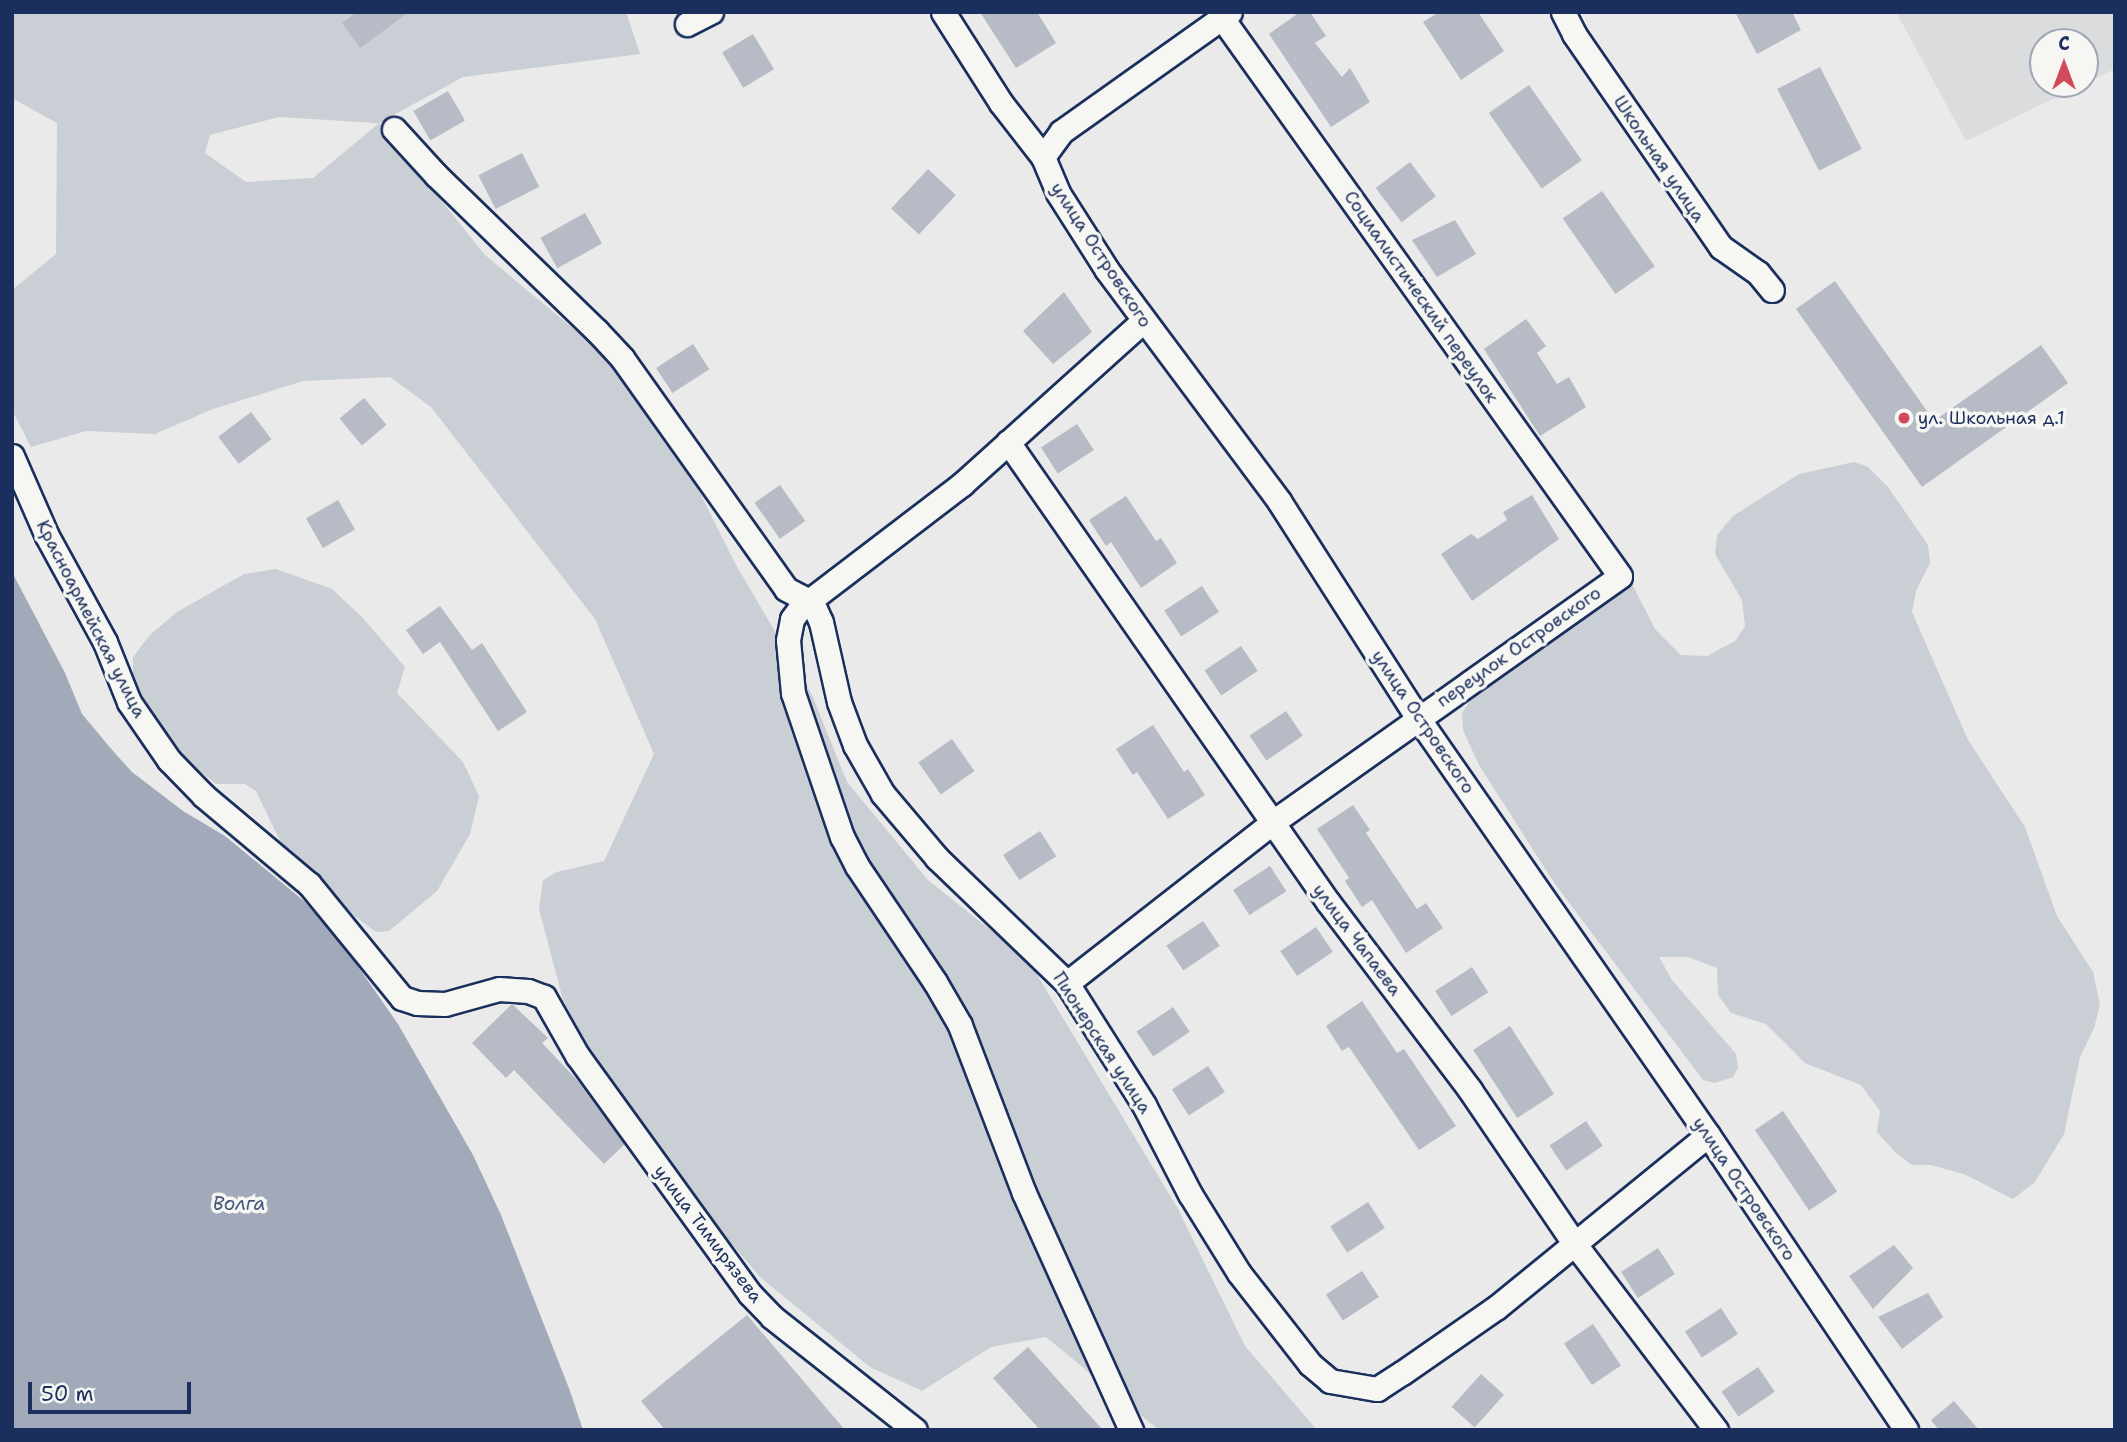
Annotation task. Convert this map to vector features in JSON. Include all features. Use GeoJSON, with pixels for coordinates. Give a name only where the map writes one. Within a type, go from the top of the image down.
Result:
{"type":"FeatureCollection","features":[{"type":"Feature","properties":{"kind":"street"},"geometry":{"type":"LineString","coordinates":[[687,24],[711,12]]}},
{"type":"Feature","properties":{"kind":"street","name":"улица Островского"},"geometry":{"type":"LineString","coordinates":[[943,12],[1001,103],[1043,157],[1058,193],[1143,321],[1279,501],[1418,718],[1708,1135],[1906,1430]]}},
{"type":"Feature","properties":{"kind":"street","name":"Школьная улица"},"geometry":{"type":"LineString","coordinates":[[1563,12],[1574,34],[1721,247],[1758,273],[1772,290]]}},
{"type":"Feature","properties":{"kind":"street"},"geometry":{"type":"LineString","coordinates":[[1043,157],[1061,132],[1226,15]]}},
{"type":"Feature","properties":{"kind":"street","name":"Социалистический переулок"},"geometry":{"type":"LineString","coordinates":[[1226,15],[1620,576]]}},
{"type":"Feature","properties":{"kind":"street"},"geometry":{"type":"LineString","coordinates":[[394,129],[436,175],[559,293],[622,358],[786,589],[812,602]]}},
{"type":"Feature","properties":{"kind":"street"},"geometry":{"type":"LineString","coordinates":[[1131,1430],[1024,1193],[960,1025],[935,982],[857,866],[842,837],[793,693],[788,665],[792,619],[800,608],[812,602],[962,484],[1143,321]]}},
{"type":"Feature","properties":{"kind":"street","name":"улица Чапаева"},"geometry":{"type":"LineString","coordinates":[[1008,442],[1328,902],[1470,1090],[1574,1242],[1716,1430]]}},
{"type":"Feature","properties":{"kind":"street","name":"Красноармейская улица"},"geometry":{"type":"LineString","coordinates":[[12,456],[47,536],[105,642],[129,702],[148,731],[204,796],[309,884],[360,943],[394,991],[402,998],[430,1005],[499,989],[528,991],[544,998]]}},
{"type":"Feature","properties":{"kind":"street","name":"переулок Островского"},"geometry":{"type":"LineString","coordinates":[[1067,983],[1273,822],[1620,576]]}},
{"type":"Feature","properties":{"kind":"street","name":"Пионерская улица"},"geometry":{"type":"LineString","coordinates":[[812,602],[821,622],[831,670],[851,734],[883,794],[937,858],[1067,983],[1144,1105],[1190,1194],[1239,1273],[1310,1364],[1330,1381],[1377,1389],[1497,1307],[1574,1242]]}},
{"type":"Feature","properties":{"kind":"street","name":"улица Тимирязева"},"geometry":{"type":"LineString","coordinates":[[544,998],[577,1055],[750,1294],[772,1317],[915,1430]]}},
{"type":"Feature","properties":{"kind":"street"},"geometry":{"type":"LineString","coordinates":[[1574,1242],[1708,1135]]}},
{"type":"Feature","properties":{"kind":"shaded area"},"geometry":{"type":"Polygon","coordinates":[[[12,12],[626,12],[640,54],[463,77],[379,123],[485,255],[599,350],[683,459],[735,563],[812,695],[847,782],[928,880],[1028,960],[1178,1209],[1245,1346],[1317,1430],[1159,1430],[1046,1337],[991,1347],[922,1391],[870,1367],[761,1278],[680,1183],[587,1046],[563,1000],[539,909],[543,880],[557,872],[604,861],[654,754],[595,619],[431,407],[390,377],[303,381],[213,409],[155,434],[86,431],[31,447],[12,410],[12,290],[56,254],[57,123],[12,98],[12,12]],[[279,117],[210,135],[205,153],[246,182],[313,178],[377,123],[279,117]]]}},
{"type":"Feature","properties":{"kind":"shaded area"},"geometry":{"type":"Polygon","coordinates":[[[1896,12],[2115,12],[2115,69],[2099,76],[2099,28],[2029,28],[2029,98],[2055,98],[1966,141],[1896,12]]]}},
{"type":"Feature","properties":{"kind":"shaded area"},"geometry":{"type":"Polygon","coordinates":[[[1854,462],[1868,467],[1888,487],[1928,545],[1930,563],[1916,591],[1912,612],[1968,740],[2025,827],[2057,916],[2093,972],[2100,1005],[2094,1028],[2080,1057],[2064,1134],[2035,1182],[2013,1199],[1964,1174],[1931,1165],[1912,1165],[1896,1153],[1877,1132],[1880,1111],[1861,1085],[1805,1063],[1766,1024],[1731,1013],[1718,995],[1717,968],[1688,957],[1659,957],[1672,980],[1736,1054],[1738,1068],[1733,1077],[1715,1083],[1703,1080],[1555,884],[1479,765],[1463,730],[1462,713],[1478,689],[1632,584],[1655,629],[1681,655],[1707,656],[1735,641],[1745,626],[1742,600],[1715,554],[1717,535],[1733,516],[1799,474],[1854,462]]]}},
{"type":"Feature","properties":{"kind":"shaded area"},"geometry":{"type":"Polygon","coordinates":[[[276,569],[332,589],[362,617],[405,667],[397,693],[463,762],[479,796],[470,834],[437,891],[389,931],[376,932],[356,917],[301,864],[280,841],[256,791],[245,784],[216,784],[177,753],[149,717],[133,674],[133,657],[150,635],[177,612],[244,574],[276,569]]]}},
{"type":"Feature","properties":{"kind":"water","name":"Волга"},"geometry":{"type":"Polygon","coordinates":[[[12,572],[65,673],[82,714],[113,751],[132,772],[183,811],[225,836],[304,901],[343,945],[398,1024],[473,1155],[501,1215],[583,1430],[12,1430],[12,572]]]}},
{"type":"Feature","properties":{"kind":"building"},"geometry":{"type":"Polygon","coordinates":[[[357,12],[409,12],[360,48],[342,23],[357,12]]]}},
{"type":"Feature","properties":{"kind":"building"},"geometry":{"type":"Polygon","coordinates":[[[980,12],[1037,12],[1056,43],[1016,68],[980,12]]]}},
{"type":"Feature","properties":{"kind":"building"},"geometry":{"type":"Polygon","coordinates":[[[1300,12],[1310,12],[1326,36],[1315,43],[1342,77],[1350,68],[1370,102],[1331,127],[1269,34],[1300,12]]]}},
{"type":"Feature","properties":{"kind":"building"},"geometry":{"type":"Polygon","coordinates":[[[1439,12],[1478,12],[1504,51],[1461,80],[1423,22],[1439,12]]]}},
{"type":"Feature","properties":{"kind":"building"},"geometry":{"type":"Polygon","coordinates":[[[1735,12],[1792,12],[1801,30],[1757,54],[1735,12]]]}},
{"type":"Feature","properties":{"kind":"building"},"geometry":{"type":"Polygon","coordinates":[[[753,34],[774,69],[743,88],[722,53],[753,34]]]}},
{"type":"Feature","properties":{"kind":"building"},"geometry":{"type":"Polygon","coordinates":[[[1820,67],[1862,149],[1819,171],[1777,89],[1820,67]]]}},
{"type":"Feature","properties":{"kind":"building"},"geometry":{"type":"Polygon","coordinates":[[[1529,85],[1582,160],[1542,188],[1489,113],[1529,85]]]}},
{"type":"Feature","properties":{"kind":"building"},"geometry":{"type":"Polygon","coordinates":[[[448,91],[465,120],[430,140],[413,111],[448,91]]]}},
{"type":"Feature","properties":{"kind":"building"},"geometry":{"type":"Polygon","coordinates":[[[522,153],[539,187],[496,209],[478,175],[522,153]]]}},
{"type":"Feature","properties":{"kind":"building"},"geometry":{"type":"Polygon","coordinates":[[[1410,162],[1436,196],[1402,222],[1376,188],[1410,162]]]}},
{"type":"Feature","properties":{"kind":"building"},"geometry":{"type":"Polygon","coordinates":[[[928,169],[956,195],[919,234],[891,208],[928,169]]]}},
{"type":"Feature","properties":{"kind":"building"},"geometry":{"type":"Polygon","coordinates":[[[1602,191],[1655,266],[1615,294],[1563,219],[1602,191]]]}},
{"type":"Feature","properties":{"kind":"building"},"geometry":{"type":"Polygon","coordinates":[[[585,213],[602,244],[557,268],[540,238],[585,213]]]}},
{"type":"Feature","properties":{"kind":"building"},"geometry":{"type":"Polygon","coordinates":[[[1455,220],[1476,254],[1437,277],[1412,240],[1455,220]]]}},
{"type":"Feature","properties":{"kind":"building"},"geometry":{"type":"Polygon","coordinates":[[[1835,281],[1934,421],[2041,345],[2068,383],[1922,487],[1796,309],[1835,281]]]}},
{"type":"Feature","properties":{"kind":"building"},"geometry":{"type":"Polygon","coordinates":[[[1064,292],[1092,332],[1053,364],[1023,331],[1064,292]]]}},
{"type":"Feature","properties":{"kind":"building"},"geometry":{"type":"Polygon","coordinates":[[[1526,319],[1546,346],[1537,353],[1557,384],[1569,377],[1586,407],[1540,436],[1484,349],[1526,319]]]}},
{"type":"Feature","properties":{"kind":"building"},"geometry":{"type":"Polygon","coordinates":[[[693,344],[709,369],[672,393],[656,368],[693,344]]]}},
{"type":"Feature","properties":{"kind":"building"},"geometry":{"type":"Polygon","coordinates":[[[364,398],[386,425],[362,445],[339,419],[364,398]]]}},
{"type":"Feature","properties":{"kind":"building"},"geometry":{"type":"Polygon","coordinates":[[[251,412],[271,439],[239,464],[218,437],[251,412]]]}},
{"type":"Feature","properties":{"kind":"building"},"geometry":{"type":"Polygon","coordinates":[[[1077,424],[1094,450],[1058,473],[1041,447],[1077,424]]]}},
{"type":"Feature","properties":{"kind":"building"},"geometry":{"type":"Polygon","coordinates":[[[780,485],[805,521],[780,539],[755,503],[780,485]]]}},
{"type":"Feature","properties":{"kind":"building"},"geometry":{"type":"Polygon","coordinates":[[[1532,495],[1559,539],[1472,601],[1441,554],[1471,534],[1478,539],[1507,520],[1503,512],[1532,495]]]}},
{"type":"Feature","properties":{"kind":"building"},"geometry":{"type":"Polygon","coordinates":[[[1126,496],[1156,541],[1161,538],[1177,563],[1141,588],[1111,542],[1106,546],[1089,520],[1126,496]]]}},
{"type":"Feature","properties":{"kind":"building"},"geometry":{"type":"Polygon","coordinates":[[[338,500],[355,529],[323,548],[306,518],[338,500]]]}},
{"type":"Feature","properties":{"kind":"building"},"geometry":{"type":"Polygon","coordinates":[[[1202,586],[1219,612],[1181,637],[1164,611],[1202,586]]]}},
{"type":"Feature","properties":{"kind":"building"},"geometry":{"type":"Polygon","coordinates":[[[440,606],[472,650],[482,643],[527,712],[498,731],[440,642],[423,654],[406,630],[440,606]]]}},
{"type":"Feature","properties":{"kind":"building"},"geometry":{"type":"Polygon","coordinates":[[[1241,646],[1258,671],[1221,695],[1205,671],[1241,646]]]}},
{"type":"Feature","properties":{"kind":"building"},"geometry":{"type":"Polygon","coordinates":[[[1286,711],[1303,736],[1266,760],[1250,736],[1286,711]]]}},
{"type":"Feature","properties":{"kind":"building"},"geometry":{"type":"Polygon","coordinates":[[[1153,725],[1184,772],[1188,769],[1205,795],[1168,819],[1137,772],[1133,775],[1116,749],[1153,725]]]}},
{"type":"Feature","properties":{"kind":"building"},"geometry":{"type":"Polygon","coordinates":[[[952,739],[974,771],[941,794],[918,763],[952,739]]]}},
{"type":"Feature","properties":{"kind":"building"},"geometry":{"type":"Polygon","coordinates":[[[1353,805],[1370,830],[1366,833],[1417,909],[1426,903],[1443,928],[1406,953],[1372,900],[1362,907],[1345,881],[1349,878],[1317,829],[1353,805]]]}},
{"type":"Feature","properties":{"kind":"building"},"geometry":{"type":"Polygon","coordinates":[[[1040,831],[1056,856],[1019,880],[1003,855],[1040,831]]]}},
{"type":"Feature","properties":{"kind":"building"},"geometry":{"type":"Polygon","coordinates":[[[1270,866],[1286,891],[1249,915],[1233,890],[1270,866]]]}},
{"type":"Feature","properties":{"kind":"building"},"geometry":{"type":"Polygon","coordinates":[[[1203,921],[1220,946],[1183,970],[1167,946],[1203,921]]]}},
{"type":"Feature","properties":{"kind":"building"},"geometry":{"type":"Polygon","coordinates":[[[1316,927],[1333,952],[1297,976],[1280,951],[1316,927]]]}},
{"type":"Feature","properties":{"kind":"building"},"geometry":{"type":"Polygon","coordinates":[[[1472,967],[1488,992],[1451,1016],[1435,991],[1472,967]]]}},
{"type":"Feature","properties":{"kind":"building"},"geometry":{"type":"Polygon","coordinates":[[[1362,1001],[1397,1053],[1404,1049],[1456,1126],[1419,1150],[1349,1047],[1342,1051],[1326,1026],[1362,1001]]]}},
{"type":"Feature","properties":{"kind":"building"},"geometry":{"type":"Polygon","coordinates":[[[512,1004],[548,1038],[542,1043],[578,1081],[625,1144],[604,1164],[514,1070],[506,1078],[472,1043],[512,1004]]]}},
{"type":"Feature","properties":{"kind":"building"},"geometry":{"type":"Polygon","coordinates":[[[1173,1007],[1190,1032],[1153,1056],[1137,1032],[1173,1007]]]}},
{"type":"Feature","properties":{"kind":"building"},"geometry":{"type":"Polygon","coordinates":[[[1510,1026],[1554,1094],[1517,1118],[1473,1050],[1510,1026]]]}},
{"type":"Feature","properties":{"kind":"building"},"geometry":{"type":"Polygon","coordinates":[[[1208,1066],[1225,1092],[1189,1115],[1172,1089],[1208,1066]]]}},
{"type":"Feature","properties":{"kind":"building"},"geometry":{"type":"Polygon","coordinates":[[[1783,1111],[1837,1191],[1809,1210],[1755,1130],[1783,1111]]]}},
{"type":"Feature","properties":{"kind":"building"},"geometry":{"type":"Polygon","coordinates":[[[1586,1121],[1603,1146],[1566,1170],[1550,1146],[1586,1121]]]}},
{"type":"Feature","properties":{"kind":"building"},"geometry":{"type":"Polygon","coordinates":[[[1368,1202],[1385,1228],[1347,1253],[1330,1227],[1368,1202]]]}},
{"type":"Feature","properties":{"kind":"building"},"geometry":{"type":"Polygon","coordinates":[[[1894,1245],[1913,1268],[1873,1309],[1849,1276],[1894,1245]]]}},
{"type":"Feature","properties":{"kind":"building"},"geometry":{"type":"Polygon","coordinates":[[[1658,1248],[1675,1274],[1638,1298],[1621,1272],[1658,1248]]]}},
{"type":"Feature","properties":{"kind":"building"},"geometry":{"type":"Polygon","coordinates":[[[1362,1271],[1379,1297],[1343,1320],[1326,1294],[1362,1271]]]}},
{"type":"Feature","properties":{"kind":"building"},"geometry":{"type":"Polygon","coordinates":[[[1928,1293],[1943,1317],[1902,1349],[1878,1317],[1928,1293]]]}},
{"type":"Feature","properties":{"kind":"building"},"geometry":{"type":"Polygon","coordinates":[[[1721,1308],[1738,1334],[1702,1357],[1685,1331],[1721,1308]]]}},
{"type":"Feature","properties":{"kind":"building"},"geometry":{"type":"Polygon","coordinates":[[[747,1315],[845,1430],[665,1430],[641,1401],[747,1315]]]}},
{"type":"Feature","properties":{"kind":"building"},"geometry":{"type":"Polygon","coordinates":[[[1593,1324],[1621,1365],[1592,1385],[1564,1344],[1593,1324]]]}},
{"type":"Feature","properties":{"kind":"building"},"geometry":{"type":"Polygon","coordinates":[[[1028,1347],[1103,1430],[1040,1430],[993,1378],[1028,1347]]]}},
{"type":"Feature","properties":{"kind":"building"},"geometry":{"type":"Polygon","coordinates":[[[1758,1367],[1775,1392],[1738,1416],[1722,1392],[1758,1367]]]}},
{"type":"Feature","properties":{"kind":"building"},"geometry":{"type":"Polygon","coordinates":[[[1481,1374],[1504,1395],[1475,1427],[1452,1407],[1481,1374]]]}},
{"type":"Feature","properties":{"kind":"building"},"geometry":{"type":"Polygon","coordinates":[[[1954,1401],[1979,1430],[1939,1430],[1931,1420],[1954,1401]]]}},
{"type":"Feature","properties":{"kind":"place","name":"ул. Школьная д.1"},"geometry":{"type":"Point","coordinates":[1904,418]}}]}
